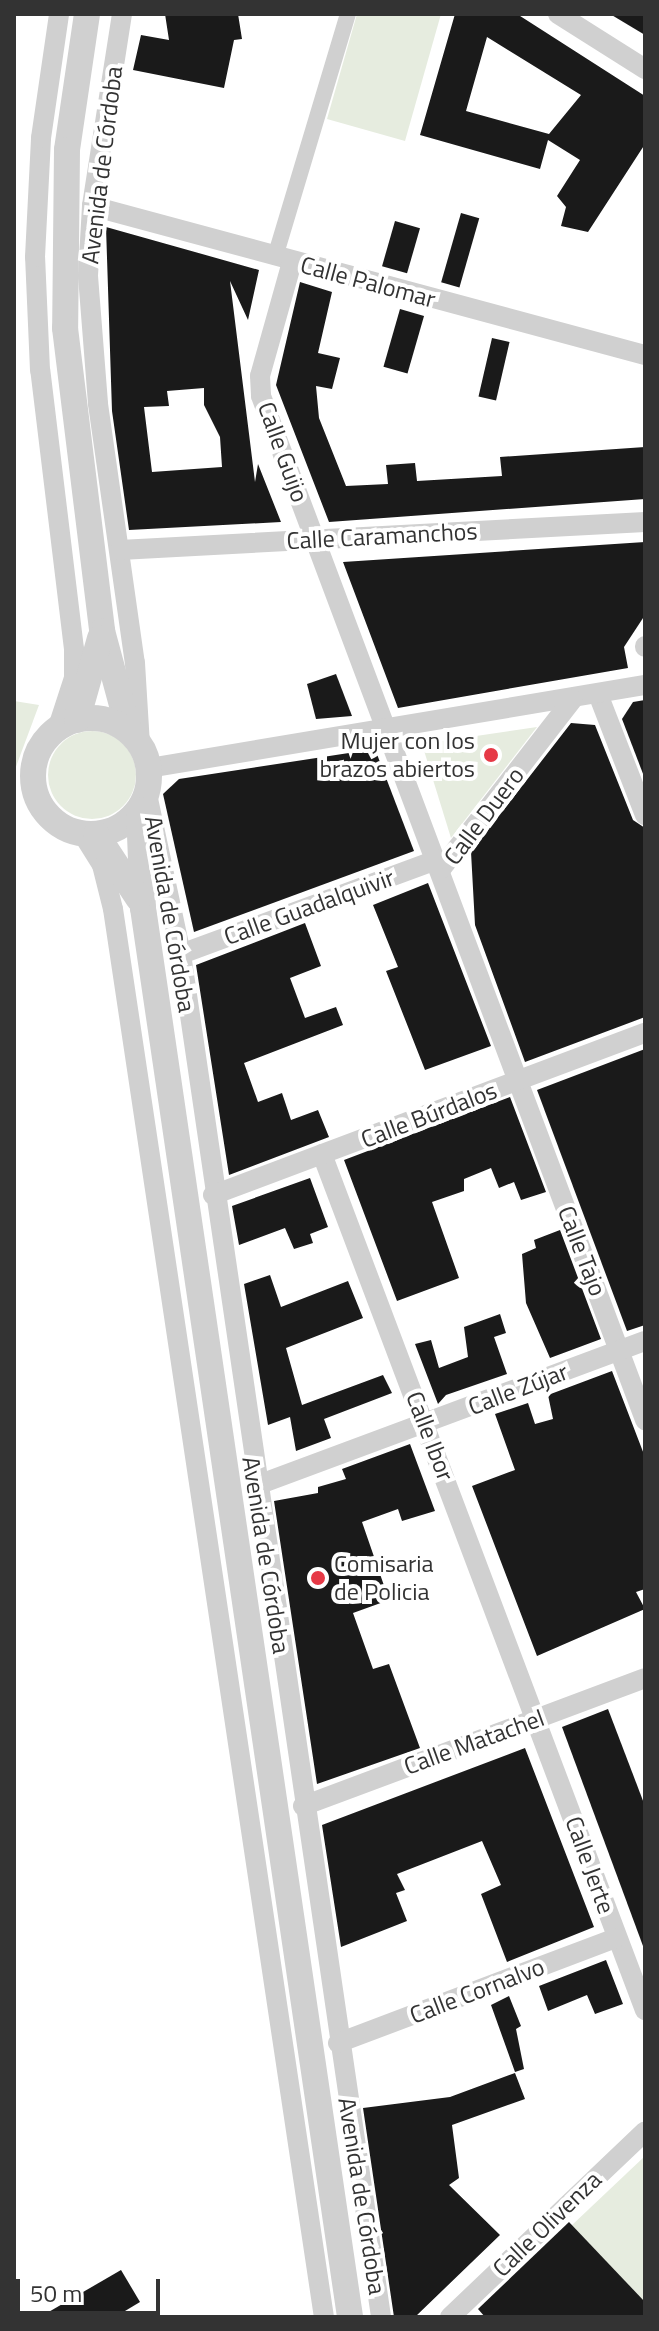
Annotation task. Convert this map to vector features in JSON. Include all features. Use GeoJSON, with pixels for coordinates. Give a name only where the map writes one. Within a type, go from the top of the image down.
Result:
{"type":"FeatureCollection","features":[{"type":"Feature","properties":{"kind":"street"},"geometry":{"type":"LineString","coordinates":[[59,14],[41,138],[35,257],[40,370],[74,649],[74,678],[67,725]]}},
{"type":"Feature","properties":{"kind":"street","name":"Avenida de Córdoba"},"geometry":{"type":"LineString","coordinates":[[87,14],[67,150],[65,328],[102,631],[141,769],[181,954],[255,1486],[381,2317]]}},
{"type":"Feature","properties":{"kind":"street","name":"Avenida de Córdoba"},"geometry":{"type":"LineString","coordinates":[[122,14],[92,206],[88,276],[97,390],[120,550],[141,769],[143,908],[350,2317]]}},
{"type":"Feature","properties":{"kind":"street"},"geometry":{"type":"LineString","coordinates":[[283,260],[348,14]]}},
{"type":"Feature","properties":{"kind":"street"},"geometry":{"type":"LineString","coordinates":[[558,14],[645,69]]}},
{"type":"Feature","properties":{"kind":"street","name":"Calle Palomar"},"geometry":{"type":"LineString","coordinates":[[92,206],[283,260],[645,355]]}},
{"type":"Feature","properties":{"kind":"street","name":"Calle Guijo"},"geometry":{"type":"LineString","coordinates":[[283,260],[260,376],[261,396],[439,865]]}},
{"type":"Feature","properties":{"kind":"street","name":"Calle Caramanchos"},"geometry":{"type":"LineString","coordinates":[[120,550],[645,522]]}},
{"type":"Feature","properties":{"kind":"street","name":"Avenida de Córdoba"},"geometry":{"type":"LineString","coordinates":[[67,725],[102,631]]}},
{"type":"Feature","properties":{"kind":"street"},"geometry":{"type":"LineString","coordinates":[[89,833],[141,769],[645,685]]}},
{"type":"Feature","properties":{"kind":"street"},"geometry":{"type":"LineString","coordinates":[[598,694],[645,815]]}},
{"type":"Feature","properties":{"kind":"street","name":"Calle Duero"},"geometry":{"type":"LineString","coordinates":[[517,1081],[439,865],[573,699]]}},
{"type":"Feature","properties":{"kind":"street"},"geometry":{"type":"LineString","coordinates":[[141,769],[104,719],[67,725],[39,751],[34,783],[50,816],[89,833],[102,865],[113,909],[324,2317]]}},
{"type":"Feature","properties":{"kind":"street","name":"Avenida de Córdoba"},"geometry":{"type":"LineString","coordinates":[[89,833],[127,874],[143,908]]}},
{"type":"Feature","properties":{"kind":"street","name":"Calle Guadalquivir"},"geometry":{"type":"LineString","coordinates":[[181,954],[439,865]]}},
{"type":"Feature","properties":{"kind":"street","name":"Calle Búrdalos"},"geometry":{"type":"LineString","coordinates":[[213,1195],[645,1033]]}},
{"type":"Feature","properties":{"kind":"street","name":"Calle Tajo"},"geometry":{"type":"LineString","coordinates":[[517,1081],[645,1420]]}},
{"type":"Feature","properties":{"kind":"street","name":"Calle Ibor"},"geometry":{"type":"LineString","coordinates":[[322,1154],[536,1719]]}},
{"type":"Feature","properties":{"kind":"street","name":"Calle Zújar"},"geometry":{"type":"LineString","coordinates":[[255,1486],[645,1341]]}},
{"type":"Feature","properties":{"kind":"street","name":"Calle Matachel"},"geometry":{"type":"LineString","coordinates":[[303,1806],[645,1678]]}},
{"type":"Feature","properties":{"kind":"street","name":"Calle Jerte"},"geometry":{"type":"LineString","coordinates":[[536,1719],[645,2010]]}},
{"type":"Feature","properties":{"kind":"street","name":"Calle Cornalvo"},"geometry":{"type":"LineString","coordinates":[[338,2043],[616,1938]]}},
{"type":"Feature","properties":{"kind":"street","name":"Calle Olivenza"},"geometry":{"type":"LineString","coordinates":[[450,2317],[645,2131]]}},
{"type":"Feature","properties":{"kind":"shaded area"},"geometry":{"type":"Polygon","coordinates":[[[357,14],[441,14],[405,141],[327,119],[357,14]]]}},
{"type":"Feature","properties":{"kind":"shaded area"},"geometry":{"type":"Polygon","coordinates":[[[14,701],[39,705],[14,772],[14,701]]]}},
{"type":"Feature","properties":{"kind":"shaded area"},"geometry":{"type":"Polygon","coordinates":[[[537,727],[451,838],[422,744],[537,727]]]}},
{"type":"Feature","properties":{"kind":"shaded area"},"geometry":{"type":"Polygon","coordinates":[[[92,731],[109,735],[123,744],[132,758],[136,775],[132,792],[123,806],[109,815],[92,819],[75,815],[61,806],[52,792],[48,775],[52,758],[61,744],[75,735],[92,731]]]}},
{"type":"Feature","properties":{"kind":"shaded area"},"geometry":{"type":"Polygon","coordinates":[[[645,2156],[645,2303],[571,2226],[645,2156]]]}},
{"type":"Feature","properties":{"kind":"building"},"geometry":{"type":"Polygon","coordinates":[[[165,14],[238,14],[242,39],[234,40],[224,88],[133,70],[141,35],[169,40],[165,14]]]}},
{"type":"Feature","properties":{"kind":"building"},"geometry":{"type":"Polygon","coordinates":[[[455,14],[517,14],[645,96],[645,144],[588,232],[561,226],[566,207],[557,196],[580,160],[548,140],[540,169],[420,135],[455,14]],[[487,37],[466,111],[549,134],[581,95],[487,37]]]}},
{"type":"Feature","properties":{"kind":"building"},"geometry":{"type":"Polygon","coordinates":[[[610,14],[645,14],[645,35],[610,14]]]}},
{"type":"Feature","properties":{"kind":"building"},"geometry":{"type":"Polygon","coordinates":[[[461,213],[479,218],[459,287],[441,282],[461,213]]]}},
{"type":"Feature","properties":{"kind":"building"},"geometry":{"type":"Polygon","coordinates":[[[395,221],[420,228],[407,273],[382,266],[395,221]]]}},
{"type":"Feature","properties":{"kind":"building"},"geometry":{"type":"Polygon","coordinates":[[[106,227],[259,270],[248,320],[230,281],[255,482],[258,464],[281,522],[129,530],[112,411],[106,227]],[[204,388],[167,391],[169,406],[144,407],[152,472],[222,467],[220,437],[204,405],[204,388]]]}},
{"type":"Feature","properties":{"kind":"building"},"geometry":{"type":"Polygon","coordinates":[[[300,282],[332,292],[318,353],[340,358],[332,389],[316,386],[319,418],[346,486],[388,484],[386,465],[415,463],[417,481],[502,476],[500,457],[645,447],[645,499],[329,522],[276,385],[300,282]]]}},
{"type":"Feature","properties":{"kind":"building"},"geometry":{"type":"Polygon","coordinates":[[[400,309],[424,316],[407,374],[383,367],[400,309]]]}},
{"type":"Feature","properties":{"kind":"building"},"geometry":{"type":"Polygon","coordinates":[[[492,338],[510,342],[496,401],[479,396],[492,338]]]}},
{"type":"Feature","properties":{"kind":"building"},"geometry":{"type":"Polygon","coordinates":[[[645,542],[645,615],[624,647],[628,668],[398,708],[343,562],[645,542]]]}},
{"type":"Feature","properties":{"kind":"building"},"geometry":{"type":"Polygon","coordinates":[[[336,674],[352,716],[316,719],[307,684],[336,674]]]}},
{"type":"Feature","properties":{"kind":"building"},"geometry":{"type":"Polygon","coordinates":[[[645,700],[645,779],[622,719],[633,702],[645,700]]]}},
{"type":"Feature","properties":{"kind":"building"},"geometry":{"type":"Polygon","coordinates":[[[571,723],[595,725],[633,820],[645,828],[645,1017],[525,1062],[475,925],[471,852],[571,723]]]}},
{"type":"Feature","properties":{"kind":"building"},"geometry":{"type":"Polygon","coordinates":[[[375,749],[414,851],[194,932],[163,794],[179,779],[375,749]]]}},
{"type":"Feature","properties":{"kind":"building"},"geometry":{"type":"Polygon","coordinates":[[[428,883],[491,1046],[425,1070],[386,971],[398,967],[373,905],[428,883]]]}},
{"type":"Feature","properties":{"kind":"building"},"geometry":{"type":"Polygon","coordinates":[[[305,923],[321,966],[290,978],[305,1018],[336,1007],[343,1025],[244,1063],[258,1102],[282,1093],[291,1120],[318,1110],[329,1137],[229,1175],[196,965],[305,923]]]}},
{"type":"Feature","properties":{"kind":"building"},"geometry":{"type":"Polygon","coordinates":[[[645,1049],[645,1325],[627,1331],[537,1090],[645,1049]]]}},
{"type":"Feature","properties":{"kind":"building"},"geometry":{"type":"Polygon","coordinates":[[[510,1097],[546,1192],[521,1200],[514,1182],[499,1188],[491,1168],[464,1179],[464,1191],[432,1202],[459,1278],[397,1301],[344,1160],[510,1097]]]}},
{"type":"Feature","properties":{"kind":"building"},"geometry":{"type":"Polygon","coordinates":[[[310,1178],[328,1227],[310,1234],[313,1243],[294,1249],[285,1228],[239,1245],[232,1206],[310,1178]]]}},
{"type":"Feature","properties":{"kind":"building"},"geometry":{"type":"Polygon","coordinates":[[[560,1230],[601,1339],[550,1358],[526,1303],[522,1254],[536,1248],[534,1240],[560,1230]]]}},
{"type":"Feature","properties":{"kind":"building"},"geometry":{"type":"Polygon","coordinates":[[[270,1275],[281,1307],[348,1281],[363,1318],[286,1348],[302,1405],[383,1375],[392,1393],[324,1419],[331,1438],[296,1451],[290,1417],[268,1425],[244,1284],[270,1275]]]}},
{"type":"Feature","properties":{"kind":"building"},"geometry":{"type":"Polygon","coordinates":[[[500,1314],[506,1333],[494,1337],[507,1374],[446,1395],[438,1404],[415,1344],[431,1340],[439,1368],[468,1357],[464,1327],[500,1314]]]}},
{"type":"Feature","properties":{"kind":"building"},"geometry":{"type":"Polygon","coordinates":[[[612,1371],[645,1457],[645,1589],[636,1592],[645,1609],[537,1656],[472,1486],[515,1470],[495,1414],[528,1403],[535,1424],[553,1419],[548,1395],[612,1371]]]}},
{"type":"Feature","properties":{"kind":"building"},"geometry":{"type":"Polygon","coordinates":[[[410,1444],[435,1511],[402,1521],[398,1509],[362,1522],[389,1600],[353,1613],[373,1669],[389,1664],[420,1748],[317,1784],[274,1501],[318,1493],[318,1487],[346,1479],[342,1469],[410,1444]]]}},
{"type":"Feature","properties":{"kind":"building"},"geometry":{"type":"Polygon","coordinates":[[[608,1709],[645,1806],[643,1946],[562,1727],[608,1709]]]}},
{"type":"Feature","properties":{"kind":"building"},"geometry":{"type":"Polygon","coordinates":[[[525,1748],[594,1927],[507,1962],[481,1894],[501,1885],[482,1841],[397,1874],[405,1890],[396,1893],[407,1921],[341,1947],[322,1825],[525,1748]]]}},
{"type":"Feature","properties":{"kind":"building"},"geometry":{"type":"Polygon","coordinates":[[[606,1960],[623,2004],[595,2014],[587,1995],[548,2011],[539,1986],[606,1960]]]}},
{"type":"Feature","properties":{"kind":"building"},"geometry":{"type":"Polygon","coordinates":[[[509,1996],[521,2026],[516,2029],[524,2069],[515,2072],[491,2005],[509,1996]]]}},
{"type":"Feature","properties":{"kind":"building"},"geometry":{"type":"Polygon","coordinates":[[[515,2073],[525,2099],[452,2125],[459,2178],[449,2185],[500,2235],[415,2317],[394,2317],[363,2108],[450,2097],[515,2073]]]}},
{"type":"Feature","properties":{"kind":"building"},"geometry":{"type":"Polygon","coordinates":[[[569,2222],[645,2302],[645,2317],[485,2317],[478,2309],[569,2222]]]}},
{"type":"Feature","properties":{"kind":"building"},"geometry":{"type":"Polygon","coordinates":[[[121,2270],[140,2302],[115,2317],[40,2317],[121,2270]]]}},
{"type":"Feature","properties":{"kind":"place","name":"Mujer con los brazos abiertos"},"geometry":{"type":"Point","coordinates":[491,755]}},
{"type":"Feature","properties":{"kind":"place","name":"Comisaria de Policia"},"geometry":{"type":"Point","coordinates":[318,1578]}}]}
